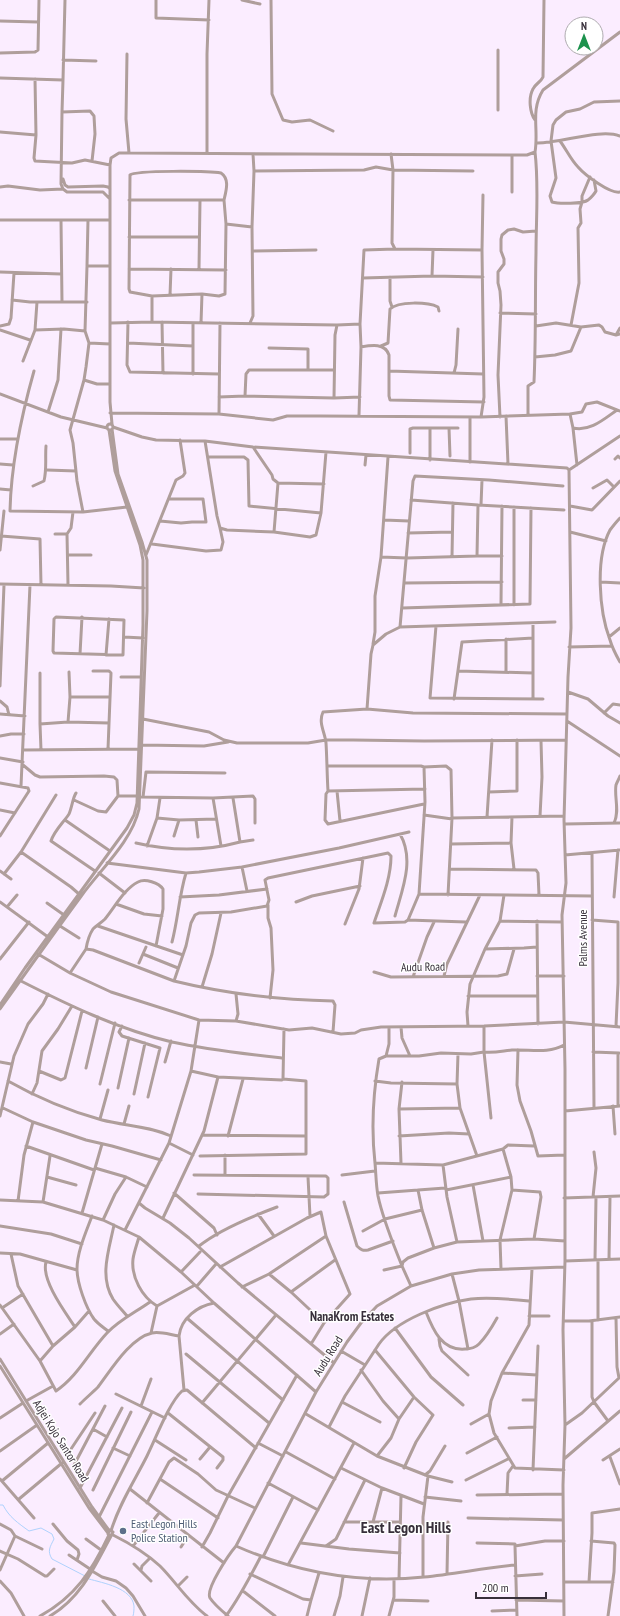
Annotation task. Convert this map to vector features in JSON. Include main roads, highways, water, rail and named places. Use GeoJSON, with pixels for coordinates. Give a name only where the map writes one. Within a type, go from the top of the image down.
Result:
{"type":"FeatureCollection","features":[{"type":"Feature","properties":{"kind":"waterway"},"geometry":{"type":"LineString","coordinates":[[0,1505],[3,1505],[11,1516],[29,1531],[41,1528],[52,1534],[54,1539],[49,1551],[52,1559],[85,1576]]}},
{"type":"Feature","properties":{"kind":"waterway"},"geometry":{"type":"LineString","coordinates":[[89,1579],[116,1587],[128,1595],[134,1606],[133,1616]]}},
{"type":"Feature","properties":{"kind":"place","name":"East Legon Hills Police Station"},"geometry":{"type":"Point","coordinates":[123,1531]}},
{"type":"Feature","properties":{"kind":"district","name":"NanaKrom Estates"},"geometry":{"type":"Point","coordinates":[352,1316]}},
{"type":"Feature","properties":{"kind":"district","name":"East Legon Hills"},"geometry":{"type":"Point","coordinates":[406,1527]}}]}
